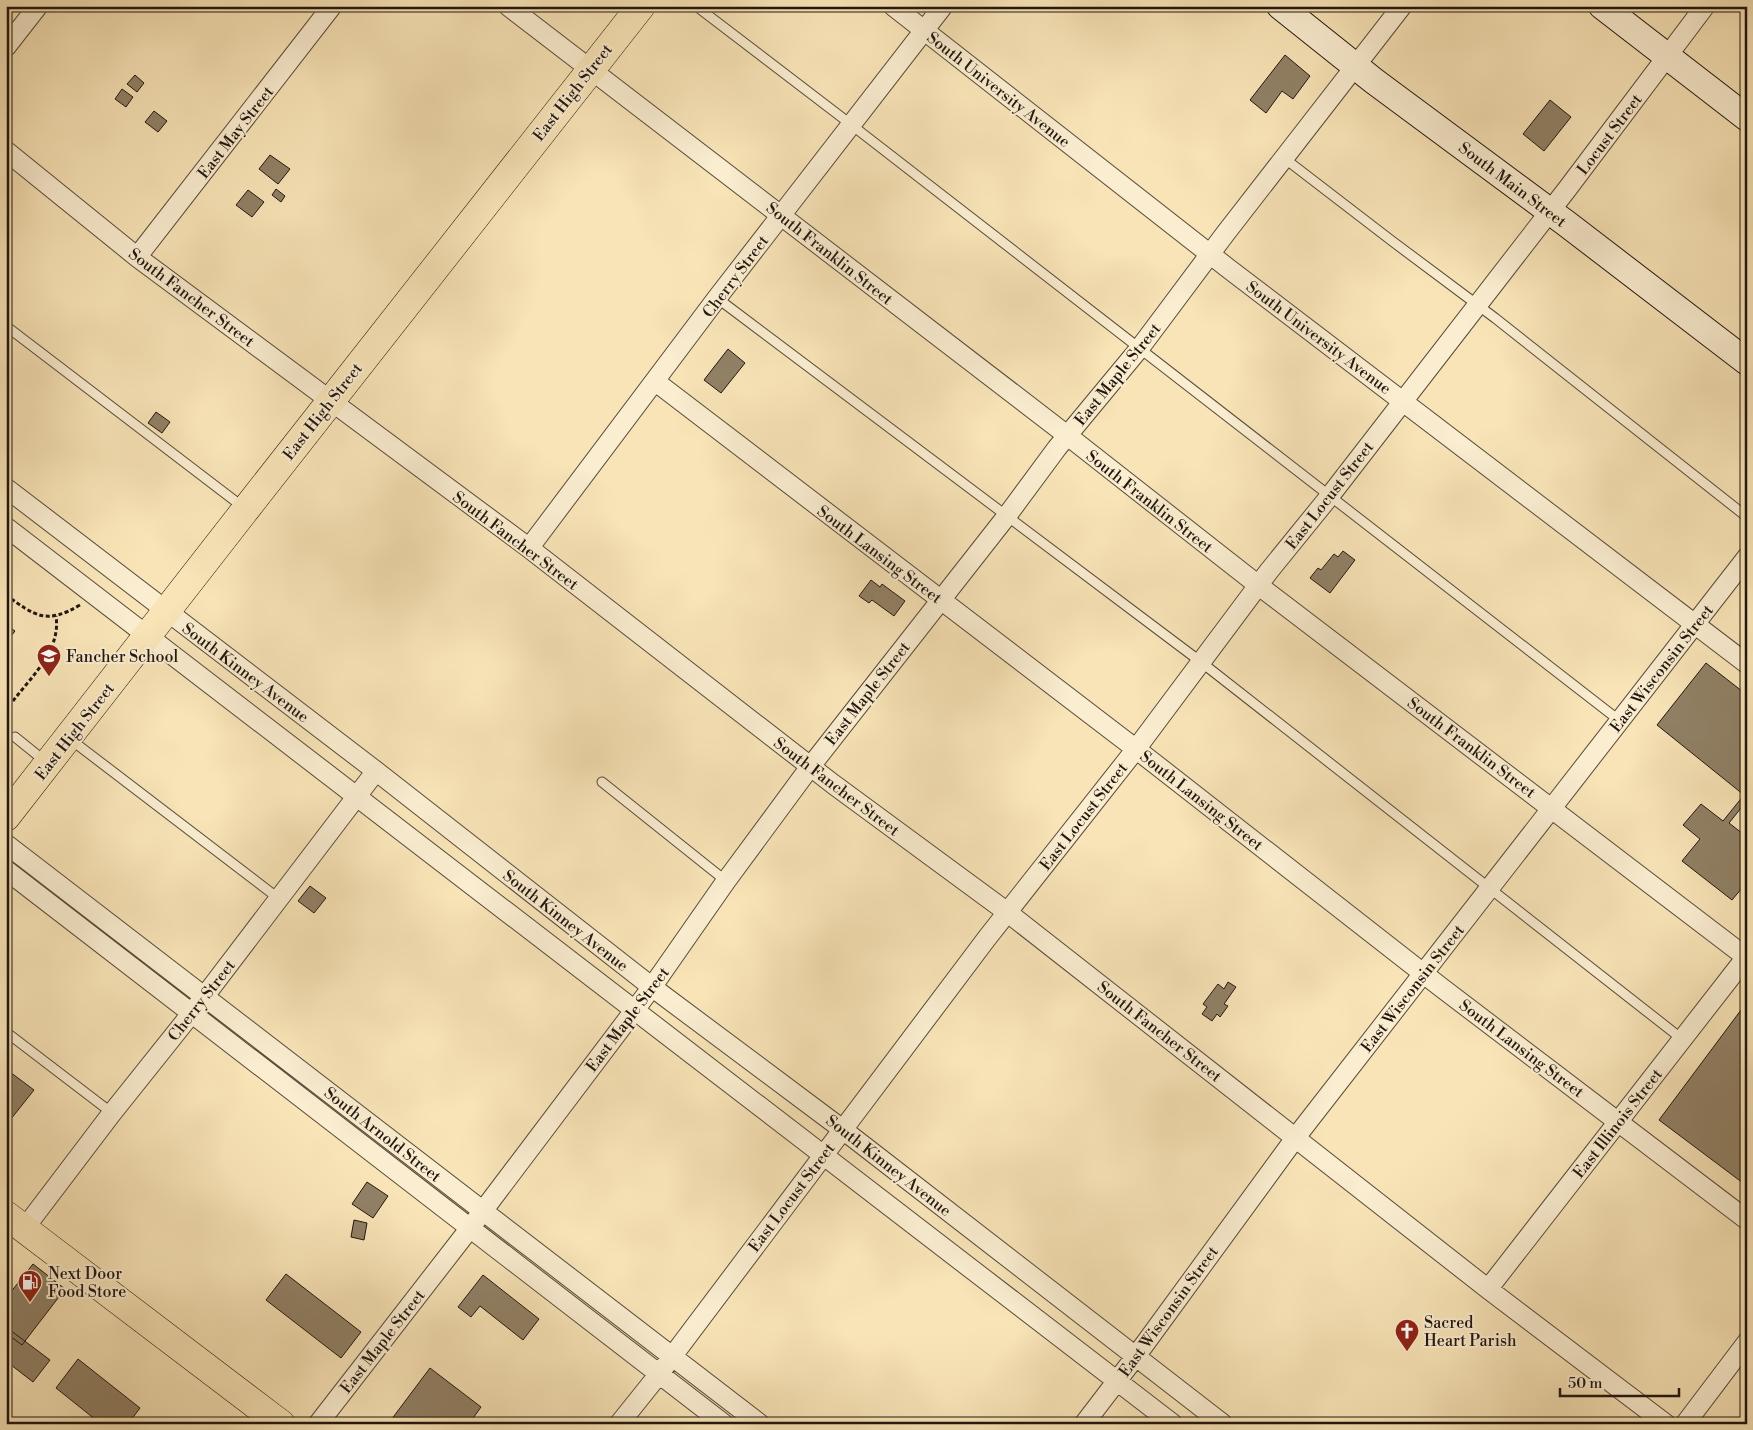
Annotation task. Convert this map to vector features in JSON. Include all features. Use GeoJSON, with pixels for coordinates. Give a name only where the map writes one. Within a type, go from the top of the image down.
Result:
{"type":"FeatureCollection","features":[{"type":"Feature","properties":{"kind":"main road","name":"East High Street"},"geometry":{"type":"LineString","coordinates":[[6,818],[147,635],[641,6]]}},
{"type":"Feature","properties":{"kind":"main road"},"geometry":{"type":"LineString","coordinates":[[15,1222],[280,1424]]}},
{"type":"Feature","properties":{"kind":"street"},"geometry":{"type":"LineString","coordinates":[[6,47],[38,6]]}},
{"type":"Feature","properties":{"kind":"street","name":"East May Street"},"geometry":{"type":"LineString","coordinates":[[138,257],[332,6]]}},
{"type":"Feature","properties":{"kind":"street","name":"South Franklin Street"},"geometry":{"type":"LineString","coordinates":[[508,6],[1068,436],[1258,585],[1746,957]]}},
{"type":"Feature","properties":{"kind":"street","name":"South University Avenue"},"geometry":{"type":"LineString","coordinates":[[893,6],[1402,401],[1747,664]]}},
{"type":"Feature","properties":{"kind":"street","name":"Cherry Street"},"geometry":{"type":"LineString","coordinates":[[529,548],[656,382],[717,298],[943,6]]}},
{"type":"Feature","properties":{"kind":"street","name":"South Main Street"},"geometry":{"type":"LineString","coordinates":[[1280,6],[1355,66],[1550,211],[1747,362]]}},
{"type":"Feature","properties":{"kind":"street","name":"East Maple Street"},"geometry":{"type":"LineString","coordinates":[[318,1424],[470,1228],[652,987],[726,881],[810,767],[1068,436],[1139,349],[1212,254],[1224,234],[1402,6]]}},
{"type":"Feature","properties":{"kind":"street"},"geometry":{"type":"LineString","coordinates":[[1602,6],[1747,118]]}},
{"type":"Feature","properties":{"kind":"street","name":"Locust Street"},"geometry":{"type":"LineString","coordinates":[[1550,211],[1705,6]]}},
{"type":"Feature","properties":{"kind":"street","name":"South Fancher Street"},"geometry":{"type":"LineString","coordinates":[[6,151],[138,257],[529,548],[810,767],[1007,912],[1488,1289],[1666,1424]]}},
{"type":"Feature","properties":{"kind":"street","name":"East Locust Street"},"geometry":{"type":"LineString","coordinates":[[619,1424],[1007,912],[1136,749],[1258,585],[1329,497],[1550,211]]}},
{"type":"Feature","properties":{"kind":"street","name":"South Lansing Street"},"geometry":{"type":"LineString","coordinates":[[656,382],[1747,1220]]}},
{"type":"Feature","properties":{"kind":"street","name":"South Kinney Avenue"},"geometry":{"type":"LineString","coordinates":[[6,488],[376,771],[652,987],[842,1129],[1223,1424]]}},
{"type":"Feature","properties":{"kind":"street","name":"South Kinney Avenue"},"geometry":{"type":"LineString","coordinates":[[6,527],[1172,1424]]}},
{"type":"Feature","properties":{"kind":"street","name":"East Wisconsin Street"},"geometry":{"type":"LineString","coordinates":[[1084,1424],[1296,1137],[1747,557]]}},
{"type":"Feature","properties":{"kind":"street","name":"Cherry Street"},"geometry":{"type":"LineString","coordinates":[[15,1222],[112,1113],[191,1014],[376,771]]}},
{"type":"Feature","properties":{"kind":"street","name":"South Arnold Street"},"geometry":{"type":"LineString","coordinates":[[6,844],[760,1424]]}},
{"type":"Feature","properties":{"kind":"street","name":"South Arnold Street"},"geometry":{"type":"LineString","coordinates":[[6,870],[724,1424]]}},
{"type":"Feature","properties":{"kind":"street","name":"East Illinois Street"},"geometry":{"type":"LineString","coordinates":[[1488,1289],[1746,957]]}},
{"type":"Feature","properties":{"kind":"street"},"geometry":{"type":"LineString","coordinates":[[1685,1424],[1747,1342]]}},
{"type":"Feature","properties":{"kind":"lane"},"geometry":{"type":"LineString","coordinates":[[696,6],[1620,721]]}},
{"type":"Feature","properties":{"kind":"lane"},"geometry":{"type":"LineString","coordinates":[[1284,158],[1477,305],[1747,517]]}},
{"type":"Feature","properties":{"kind":"lane"},"geometry":{"type":"LineString","coordinates":[[717,298],[1201,662],[1488,889],[1682,1039]]}},
{"type":"Feature","properties":{"kind":"lane"},"geometry":{"type":"LineString","coordinates":[[6,326],[246,509]]}},
{"type":"Feature","properties":{"kind":"lane"},"geometry":{"type":"LineString","coordinates":[[15,737],[48,763]]}},
{"type":"Feature","properties":{"kind":"lane"},"geometry":{"type":"LineString","coordinates":[[68,738],[278,898]]}},
{"type":"Feature","properties":{"kind":"lane"},"geometry":{"type":"LineString","coordinates":[[602,782],[726,881]]}},
{"type":"Feature","properties":{"kind":"lane"},"geometry":{"type":"LineString","coordinates":[[6,1032],[112,1113]]}},
{"type":"Feature","properties":{"kind":"path"},"geometry":{"type":"LineString","coordinates":[[6,595],[28,611],[44,617],[66,613],[80,604]]}},
{"type":"Feature","properties":{"kind":"path"},"geometry":{"type":"LineString","coordinates":[[13,701],[51,651],[56,638],[56,616]]}},
{"type":"Feature","properties":{"kind":"building"},"geometry":{"type":"Polygon","coordinates":[[[1285,55],[1310,76],[1293,99],[1282,91],[1266,113],[1250,100],[1285,55]]]}},
{"type":"Feature","properties":{"kind":"building"},"geometry":{"type":"Polygon","coordinates":[[[135,75],[144,83],[137,92],[127,84],[135,75]]]}},
{"type":"Feature","properties":{"kind":"building"},"geometry":{"type":"Polygon","coordinates":[[[122,89],[133,97],[126,107],[115,99],[122,89]]]}},
{"type":"Feature","properties":{"kind":"building"},"geometry":{"type":"Polygon","coordinates":[[[1550,100],[1571,117],[1544,151],[1523,134],[1550,100]]]}},
{"type":"Feature","properties":{"kind":"building"},"geometry":{"type":"Polygon","coordinates":[[[154,111],[167,121],[158,132],[145,122],[154,111]]]}},
{"type":"Feature","properties":{"kind":"building"},"geometry":{"type":"Polygon","coordinates":[[[270,155],[290,169],[278,184],[259,169],[270,155]]]}},
{"type":"Feature","properties":{"kind":"building"},"geometry":{"type":"Polygon","coordinates":[[[276,189],[285,196],[281,202],[272,195],[276,189]]]}},
{"type":"Feature","properties":{"kind":"building"},"geometry":{"type":"Polygon","coordinates":[[[248,190],[264,202],[252,217],[236,205],[248,190]]]}},
{"type":"Feature","properties":{"kind":"building"},"geometry":{"type":"Polygon","coordinates":[[[728,349],[745,363],[721,393],[704,380],[728,349]]]}},
{"type":"Feature","properties":{"kind":"building"},"geometry":{"type":"Polygon","coordinates":[[[156,412],[170,422],[162,433],[148,423],[156,412]]]}},
{"type":"Feature","properties":{"kind":"building"},"geometry":{"type":"Polygon","coordinates":[[[1343,551],[1355,560],[1330,593],[1310,578],[1318,568],[1321,570],[1334,554],[1338,557],[1343,551]]]}},
{"type":"Feature","properties":{"kind":"building"},"geometry":{"type":"Polygon","coordinates":[[[871,580],[880,587],[882,584],[905,601],[894,616],[872,600],[869,603],[859,596],[871,580]]]}},
{"type":"Feature","properties":{"kind":"building"},"geometry":{"type":"Polygon","coordinates":[[[6,625],[15,631],[6,643],[6,625]]]}},
{"type":"Feature","properties":{"kind":"building"},"geometry":{"type":"Polygon","coordinates":[[[1706,663],[1747,695],[1747,804],[1745,803],[1729,823],[1747,837],[1747,882],[1732,900],[1682,861],[1700,839],[1683,825],[1701,804],[1723,821],[1744,795],[1657,725],[1706,663]]]}},
{"type":"Feature","properties":{"kind":"building"},"geometry":{"type":"Polygon","coordinates":[[[310,886],[326,898],[314,913],[298,901],[310,886]]]}},
{"type":"Feature","properties":{"kind":"building"},"geometry":{"type":"Polygon","coordinates":[[[1228,982],[1236,987],[1224,1004],[1228,1006],[1220,1017],[1217,1014],[1212,1021],[1202,1014],[1207,1007],[1203,1004],[1218,984],[1224,989],[1228,982]]]}},
{"type":"Feature","properties":{"kind":"building"},"geometry":{"type":"Polygon","coordinates":[[[1747,1002],[1747,1186],[1659,1120],[1747,1002]]]}},
{"type":"Feature","properties":{"kind":"building"},"geometry":{"type":"Polygon","coordinates":[[[10,1072],[34,1090],[7,1124],[6,1076],[10,1072]]]}},
{"type":"Feature","properties":{"kind":"building"},"geometry":{"type":"Polygon","coordinates":[[[367,1182],[388,1196],[373,1218],[352,1204],[367,1182]]]}},
{"type":"Feature","properties":{"kind":"building"},"geometry":{"type":"Polygon","coordinates":[[[354,1220],[367,1223],[364,1240],[351,1237],[354,1220]]]}},
{"type":"Feature","properties":{"kind":"building"},"geometry":{"type":"Polygon","coordinates":[[[33,1264],[65,1289],[22,1345],[6,1333],[6,1298],[33,1264]]]}},
{"type":"Feature","properties":{"kind":"building"},"geometry":{"type":"Polygon","coordinates":[[[286,1274],[361,1332],[341,1358],[266,1300],[286,1274]]]}},
{"type":"Feature","properties":{"kind":"building"},"geometry":{"type":"Polygon","coordinates":[[[483,1275],[539,1319],[523,1340],[480,1306],[471,1317],[458,1307],[483,1275]]]}},
{"type":"Feature","properties":{"kind":"building"},"geometry":{"type":"Polygon","coordinates":[[[6,1327],[50,1360],[33,1382],[6,1361],[6,1327]]]}},
{"type":"Feature","properties":{"kind":"building"},"geometry":{"type":"Polygon","coordinates":[[[78,1359],[140,1408],[128,1424],[101,1424],[56,1388],[78,1359]]]}},
{"type":"Feature","properties":{"kind":"building"},"geometry":{"type":"Polygon","coordinates":[[[430,1368],[481,1407],[469,1424],[388,1424],[430,1368]]]}},
{"type":"Feature","properties":{"kind":"building"},"geometry":{"type":"Polygon","coordinates":[[[174,1418],[182,1424],[170,1424],[174,1418]]]}},
{"type":"Feature","properties":{"kind":"place","name":"Fancher School"},"geometry":{"type":"Point","coordinates":[49,677]}},
{"type":"Feature","properties":{"kind":"place","name":"Next Door Food Store"},"geometry":{"type":"Point","coordinates":[30,1303]}},
{"type":"Feature","properties":{"kind":"place","name":"Sacred Heart Parish"},"geometry":{"type":"Point","coordinates":[1407,1352]}}]}
